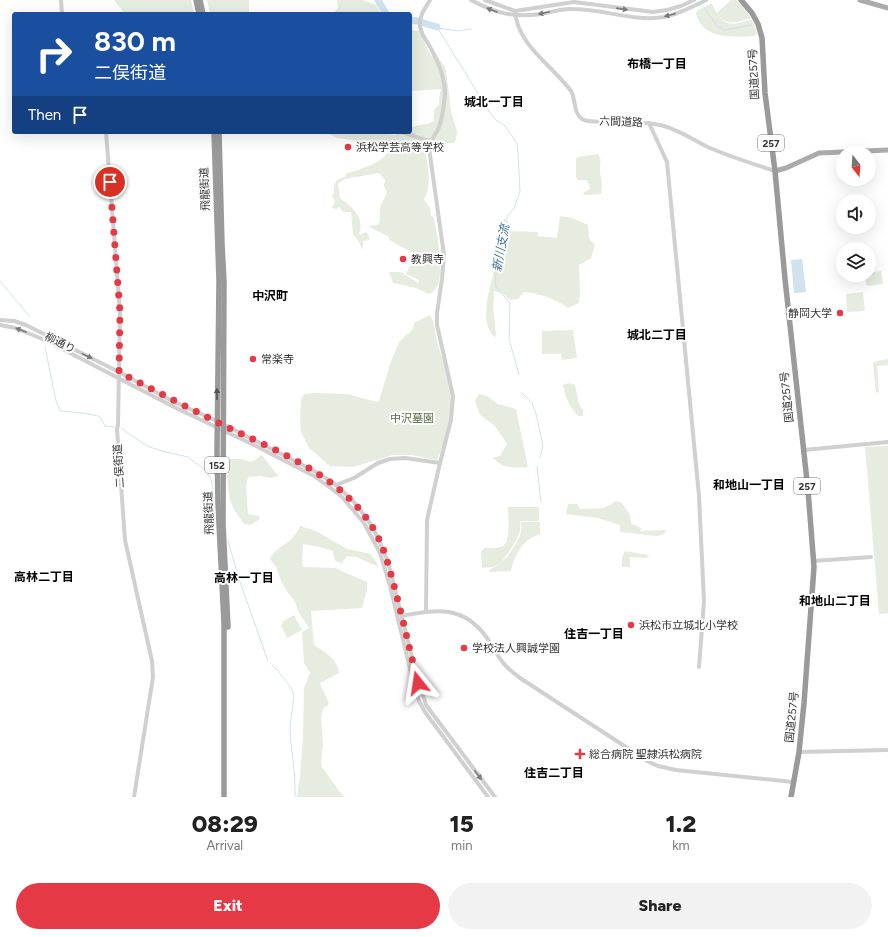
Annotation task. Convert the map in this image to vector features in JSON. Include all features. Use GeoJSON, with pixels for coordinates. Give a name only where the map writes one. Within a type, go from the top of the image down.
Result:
{"type":"FeatureCollection","features":[{"type":"Feature","properties":{"kind":"highway"},"geometry":{"type":"LineString","coordinates":[[196,0],[199,12]]}},
{"type":"Feature","properties":{"kind":"highway"},"geometry":{"type":"LineString","coordinates":[[200,0],[203,12]]}},
{"type":"Feature","properties":{"kind":"highway","name":"国道257号"},"geometry":{"type":"LineString","coordinates":[[741,0],[752,13],[758,24],[762,38],[764,93],[776,171],[804,450],[814,568],[804,703],[799,752],[791,797]]}},
{"type":"Feature","properties":{"kind":"highway","name":"飛龍街道"},"geometry":{"type":"LineString","coordinates":[[214,134],[219,281],[217,424],[218,504],[224,623],[224,797]]}},
{"type":"Feature","properties":{"kind":"highway","name":"飛龍街道"},"geometry":{"type":"LineString","coordinates":[[219,134],[224,281],[223,524],[228,623],[228,797]]}},
{"type":"Feature","properties":{"kind":"main road"},"geometry":{"type":"LineString","coordinates":[[860,0],[888,8]]}},
{"type":"Feature","properties":{"kind":"main road"},"geometry":{"type":"LineString","coordinates":[[776,171],[784,169],[819,153],[888,150]]}},
{"type":"Feature","properties":{"kind":"street"},"geometry":{"type":"LineString","coordinates":[[61,0],[62,12]]}},
{"type":"Feature","properties":{"kind":"street"},"geometry":{"type":"LineString","coordinates":[[426,612],[427,520],[451,420],[453,396],[437,325],[444,255],[429,140],[439,127],[445,93],[444,81],[431,48],[420,29],[422,14],[430,0]]}},
{"type":"Feature","properties":{"kind":"street"},"geometry":{"type":"LineString","coordinates":[[471,0],[495,11],[529,16],[560,9],[574,8],[643,18],[654,18],[675,14],[706,0]]}},
{"type":"Feature","properties":{"kind":"street"},"geometry":{"type":"LineString","coordinates":[[485,0],[515,13],[574,2],[653,12],[681,6],[694,0]]}},
{"type":"Feature","properties":{"kind":"street","name":"六間道路"},"geometry":{"type":"LineString","coordinates":[[515,13],[516,24],[528,42],[570,91],[577,111],[583,119],[589,121],[649,123],[662,125],[720,152],[776,171]]}},
{"type":"Feature","properties":{"kind":"street"},"geometry":{"type":"LineString","coordinates":[[649,123],[667,162],[699,496],[704,601],[699,667]]}},
{"type":"Feature","properties":{"kind":"street","name":"二俣街道"},"geometry":{"type":"LineString","coordinates":[[106,134],[120,312],[117,429],[125,540],[152,661],[153,677],[134,797]]}},
{"type":"Feature","properties":{"kind":"street"},"geometry":{"type":"LineString","coordinates":[[408,134],[429,140]]}},
{"type":"Feature","properties":{"kind":"street","name":"柳通り"},"geometry":{"type":"LineString","coordinates":[[0,320],[14,321],[26,325],[217,424]]}},
{"type":"Feature","properties":{"kind":"street","name":"柳通り"},"geometry":{"type":"LineString","coordinates":[[0,325],[23,330],[176,408],[217,424]]}},
{"type":"Feature","properties":{"kind":"street"},"geometry":{"type":"LineString","coordinates":[[217,424],[314,476],[342,497],[364,523],[380,553],[412,681],[419,701],[429,717],[488,797]]}},
{"type":"Feature","properties":{"kind":"street"},"geometry":{"type":"LineString","coordinates":[[223,428],[316,472],[336,485],[354,502],[368,520],[378,536],[388,562],[414,665],[426,705],[495,797]]}},
{"type":"Feature","properties":{"kind":"street"},"geometry":{"type":"LineString","coordinates":[[804,450],[888,442]]}},
{"type":"Feature","properties":{"kind":"street"},"geometry":{"type":"LineString","coordinates":[[336,485],[354,478],[378,463],[390,459],[405,458],[440,463]]}},
{"type":"Feature","properties":{"kind":"street"},"geometry":{"type":"LineString","coordinates":[[813,561],[871,557]]}},
{"type":"Feature","properties":{"kind":"street"},"geometry":{"type":"LineString","coordinates":[[397,617],[436,610],[457,614],[469,620],[481,630],[508,668],[520,678],[649,762],[658,766],[676,770],[793,782]]}},
{"type":"Feature","properties":{"kind":"street"},"geometry":{"type":"LineString","coordinates":[[799,752],[888,750]]}},
{"type":"Feature","properties":{"kind":"green space"},"geometry":{"type":"Polygon","coordinates":[[[114,0],[191,0],[194,12],[143,12],[123,12],[114,0]]]}},
{"type":"Feature","properties":{"kind":"green space"},"geometry":{"type":"Polygon","coordinates":[[[207,0],[249,0],[249,12],[210,12],[207,0]]]}},
{"type":"Feature","properties":{"kind":"green space"},"geometry":{"type":"Polygon","coordinates":[[[337,0],[363,0],[376,5],[380,12],[335,12],[338,8],[337,0]]]}},
{"type":"Feature","properties":{"kind":"green space"},"geometry":{"type":"Polygon","coordinates":[[[731,0],[736,0],[746,10],[751,18],[742,21],[728,22],[720,17],[717,13],[731,0]]]}},
{"type":"Feature","properties":{"kind":"green space"},"geometry":{"type":"Polygon","coordinates":[[[712,4],[716,13],[725,22],[733,24],[752,20],[757,34],[754,36],[737,37],[719,35],[711,32],[699,22],[696,13],[698,10],[712,4]]]}},
{"type":"Feature","properties":{"kind":"green space"},"geometry":{"type":"Polygon","coordinates":[[[412,30],[419,31],[431,56],[437,56],[444,65],[451,111],[457,132],[454,143],[433,144],[425,147],[429,181],[427,194],[424,200],[430,208],[431,215],[434,218],[440,259],[439,281],[435,289],[429,294],[416,288],[393,283],[389,272],[401,272],[418,283],[419,280],[406,274],[415,254],[389,240],[389,237],[368,226],[378,225],[381,204],[387,192],[384,186],[385,180],[379,173],[345,179],[338,184],[340,198],[353,209],[359,218],[359,234],[360,235],[366,232],[369,236],[369,240],[363,241],[363,250],[358,240],[353,235],[351,212],[344,212],[340,207],[336,209],[332,208],[335,202],[332,195],[334,193],[334,186],[336,182],[346,176],[346,174],[377,162],[390,149],[378,149],[358,141],[338,138],[329,134],[412,134],[412,127],[434,121],[434,110],[439,105],[441,89],[412,91],[412,30]]]}},
{"type":"Feature","properties":{"kind":"green space"},"geometry":{"type":"Polygon","coordinates":[[[598,154],[600,157],[602,185],[601,194],[584,195],[583,193],[590,189],[589,184],[586,180],[578,180],[576,177],[576,159],[577,157],[598,154]]]}},
{"type":"Feature","properties":{"kind":"green space"},"geometry":{"type":"Polygon","coordinates":[[[560,216],[572,218],[588,225],[589,238],[595,245],[591,258],[579,265],[579,303],[568,308],[547,297],[524,292],[518,299],[510,300],[502,293],[494,291],[493,308],[496,334],[495,338],[490,332],[486,315],[488,296],[504,219],[508,221],[509,231],[538,232],[538,236],[557,238],[560,216]]]}},
{"type":"Feature","properties":{"kind":"green space"},"geometry":{"type":"Polygon","coordinates":[[[881,271],[883,284],[868,286],[866,282],[876,282],[876,272],[881,271]]]}},
{"type":"Feature","properties":{"kind":"green space"},"geometry":{"type":"Polygon","coordinates":[[[863,292],[865,311],[847,312],[846,294],[863,292]]]}},
{"type":"Feature","properties":{"kind":"green space","name":"中沢墓園"},"geometry":{"type":"Polygon","coordinates":[[[430,315],[434,325],[437,342],[451,393],[450,414],[447,430],[443,446],[437,460],[411,455],[393,455],[353,467],[330,466],[309,448],[301,432],[301,399],[304,394],[347,394],[377,402],[379,401],[390,364],[399,342],[413,329],[414,323],[430,315]]]}},
{"type":"Feature","properties":{"kind":"green space"},"geometry":{"type":"Polygon","coordinates":[[[573,330],[577,358],[562,360],[561,354],[542,354],[542,331],[573,330]]]}},
{"type":"Feature","properties":{"kind":"green space"},"geometry":{"type":"Polygon","coordinates":[[[888,359],[888,365],[877,366],[879,392],[876,393],[873,363],[888,359]]]}},
{"type":"Feature","properties":{"kind":"green space"},"geometry":{"type":"Polygon","coordinates":[[[569,383],[575,385],[579,404],[583,410],[583,416],[578,416],[570,406],[563,385],[569,383]]]}},
{"type":"Feature","properties":{"kind":"green space"},"geometry":{"type":"Polygon","coordinates":[[[479,394],[487,396],[498,404],[516,409],[528,467],[505,466],[493,458],[500,456],[507,444],[495,426],[480,415],[475,401],[479,394]]]}},
{"type":"Feature","properties":{"kind":"green space"},"geometry":{"type":"Polygon","coordinates":[[[888,446],[888,613],[879,614],[865,447],[888,446]]]}},
{"type":"Feature","properties":{"kind":"green space"},"geometry":{"type":"Polygon","coordinates":[[[261,455],[279,476],[270,478],[260,476],[248,477],[246,488],[248,514],[259,516],[259,520],[250,525],[244,524],[235,510],[229,495],[228,463],[230,459],[243,459],[250,462],[261,455]]]}},
{"type":"Feature","properties":{"kind":"green space"},"geometry":{"type":"Polygon","coordinates":[[[615,501],[621,502],[630,515],[631,523],[641,528],[640,531],[666,530],[664,534],[657,536],[620,532],[620,525],[598,518],[566,514],[568,504],[577,504],[580,509],[603,508],[615,501]]]}},
{"type":"Feature","properties":{"kind":"green space"},"geometry":{"type":"Polygon","coordinates":[[[508,507],[539,507],[539,521],[520,521],[520,531],[516,541],[501,563],[494,567],[482,568],[481,552],[484,548],[498,548],[506,543],[508,534],[508,507]]]}},
{"type":"Feature","properties":{"kind":"green space"},"geometry":{"type":"Polygon","coordinates":[[[521,522],[540,522],[540,535],[529,540],[520,548],[514,560],[511,571],[490,572],[490,569],[504,560],[513,548],[521,532],[521,522]]]}},
{"type":"Feature","properties":{"kind":"green space"},"geometry":{"type":"Polygon","coordinates":[[[300,526],[316,531],[347,549],[371,554],[379,567],[356,557],[347,556],[342,563],[335,561],[333,551],[303,544],[303,567],[335,568],[367,582],[367,590],[362,608],[311,611],[314,645],[334,660],[339,673],[320,683],[329,704],[323,709],[321,718],[323,745],[321,761],[322,767],[345,797],[297,797],[303,737],[304,688],[310,673],[304,663],[302,632],[309,628],[298,611],[295,601],[281,581],[276,567],[270,559],[276,551],[293,537],[300,526]]]}},
{"type":"Feature","properties":{"kind":"green space"},"geometry":{"type":"Polygon","coordinates":[[[625,551],[648,555],[649,557],[630,557],[630,567],[622,567],[622,557],[625,551]]]}},
{"type":"Feature","properties":{"kind":"green space"},"geometry":{"type":"Polygon","coordinates":[[[294,615],[302,630],[287,638],[281,625],[283,624],[282,622],[294,615]]]}},
{"type":"Feature","properties":{"kind":"water"},"geometry":{"type":"Polygon","coordinates":[[[802,259],[806,292],[794,293],[791,260],[802,259]]]}},
{"type":"Feature","properties":{"kind":"waterway","name":"新川支流"},"geometry":{"type":"LineString","coordinates":[[378,0],[385,12]]}},
{"type":"Feature","properties":{"kind":"waterway"},"geometry":{"type":"LineString","coordinates":[[704,7],[717,26],[724,30],[752,25]]}},
{"type":"Feature","properties":{"kind":"waterway","name":"新川支流"},"geometry":{"type":"LineString","coordinates":[[412,20],[437,27]]}},
{"type":"Feature","properties":{"kind":"waterway","name":"新川支流"},"geometry":{"type":"LineString","coordinates":[[437,27],[490,113],[496,120],[504,125],[517,144],[520,192],[514,208],[506,219],[499,251],[495,282],[496,287],[510,303],[509,339],[519,374]]}},
{"type":"Feature","properties":{"kind":"waterway"},"geometry":{"type":"LineString","coordinates":[[438,28],[458,31],[471,29]]}},
{"type":"Feature","properties":{"kind":"waterway"},"geometry":{"type":"LineString","coordinates":[[0,281],[30,317]]}},
{"type":"Feature","properties":{"kind":"waterway"},"geometry":{"type":"LineString","coordinates":[[45,347],[56,401],[60,411],[98,416],[105,426],[115,427]]}},
{"type":"Feature","properties":{"kind":"waterway","name":"新川支流"},"geometry":{"type":"LineString","coordinates":[[521,392],[532,403],[536,414],[543,446],[540,458]]}},
{"type":"Feature","properties":{"kind":"waterway"},"geometry":{"type":"LineString","coordinates":[[121,428],[147,446],[188,457],[205,470],[211,479],[213,489]]}},
{"type":"Feature","properties":{"kind":"waterway"},"geometry":{"type":"LineString","coordinates":[[538,466],[541,502]]}},
{"type":"Feature","properties":{"kind":"waterway"},"geometry":{"type":"LineString","coordinates":[[228,541],[240,582],[268,661]]}},
{"type":"Feature","properties":{"kind":"waterway"},"geometry":{"type":"LineString","coordinates":[[272,665],[284,678],[293,692],[290,729],[295,780],[295,797]]}},
{"type":"Feature","properties":{"kind":"place","name":"浜松学芸高等学校"},"geometry":{"type":"Point","coordinates":[348,147]}},
{"type":"Feature","properties":{"kind":"place","name":"教興寺"},"geometry":{"type":"Point","coordinates":[403,259]}},
{"type":"Feature","properties":{"kind":"place","name":"静岡大学"},"geometry":{"type":"Point","coordinates":[840,313]}},
{"type":"Feature","properties":{"kind":"place","name":"常楽寺"},"geometry":{"type":"Point","coordinates":[253,359]}},
{"type":"Feature","properties":{"kind":"place","name":"浜松市立城北小学校"},"geometry":{"type":"Point","coordinates":[631,625]}},
{"type":"Feature","properties":{"kind":"place","name":"学校法人興誠学園"},"geometry":{"type":"Point","coordinates":[464,648]}},
{"type":"Feature","properties":{"kind":"place","name":"総合病院 聖隷浜松病院"},"geometry":{"type":"Point","coordinates":[580,754]}},
{"type":"Feature","properties":{"kind":"district","name":"布橋一丁目"},"geometry":{"type":"Point","coordinates":[657,64]}},
{"type":"Feature","properties":{"kind":"district","name":"城北一丁目"},"geometry":{"type":"Point","coordinates":[494,102]}},
{"type":"Feature","properties":{"kind":"district","name":"中沢町"},"geometry":{"type":"Point","coordinates":[270,296]}},
{"type":"Feature","properties":{"kind":"district","name":"城北二丁目"},"geometry":{"type":"Point","coordinates":[657,335]}},
{"type":"Feature","properties":{"kind":"district","name":"和地山一丁目"},"geometry":{"type":"Point","coordinates":[749,485]}},
{"type":"Feature","properties":{"kind":"district","name":"高林二丁目"},"geometry":{"type":"Point","coordinates":[44,577]}},
{"type":"Feature","properties":{"kind":"district","name":"高林一丁目"},"geometry":{"type":"Point","coordinates":[244,578]}},
{"type":"Feature","properties":{"kind":"district","name":"和地山二丁目"},"geometry":{"type":"Point","coordinates":[835,601]}},
{"type":"Feature","properties":{"kind":"district","name":"住吉一丁目"},"geometry":{"type":"Point","coordinates":[594,634]}},
{"type":"Feature","properties":{"kind":"district","name":"住吉二丁目"},"geometry":{"type":"Point","coordinates":[554,773]}},
{"type":"Feature","properties":{"kind":"route"},"geometry":{"type":"LineString","coordinates":[[110,182],[120,312],[119,372],[174,402],[271,448],[316,472],[336,485],[354,502],[378,536],[384,550],[408,639],[418,683]]}}]}
